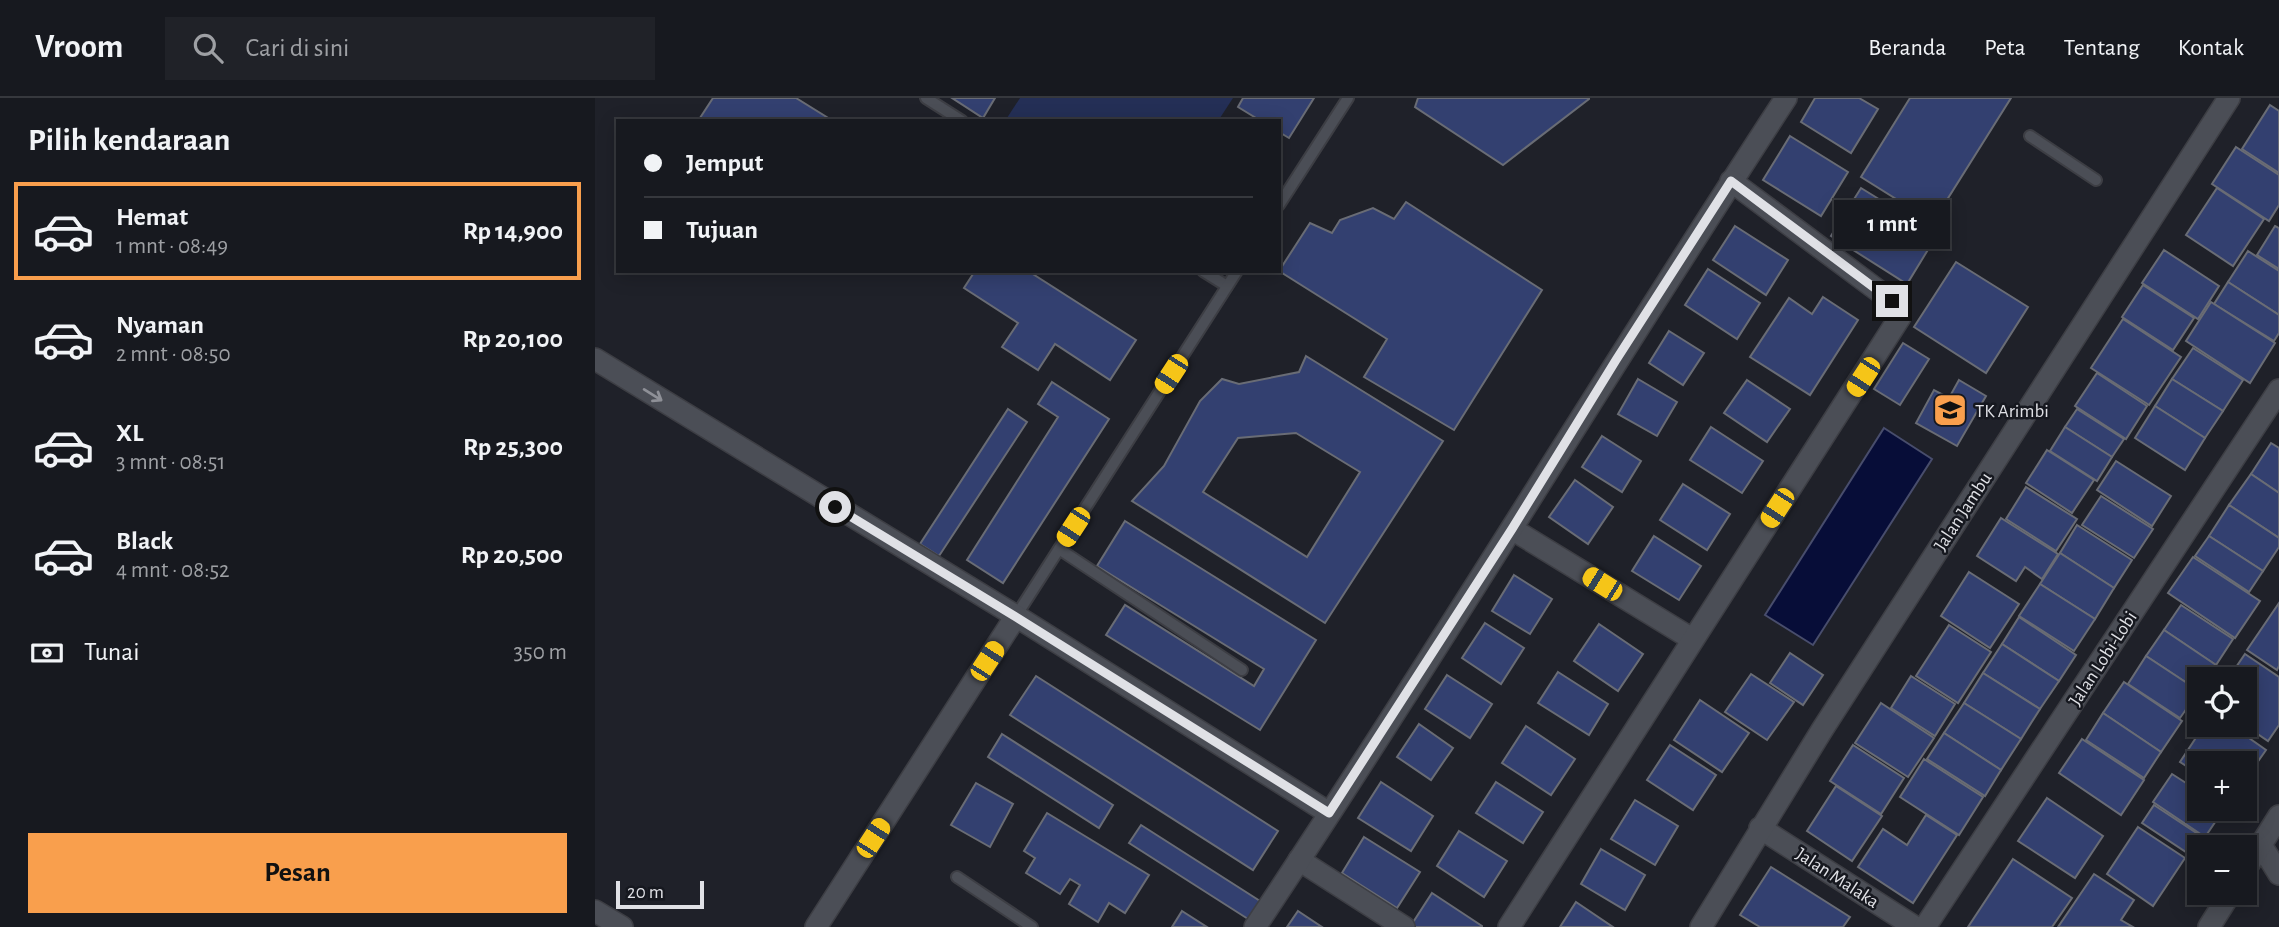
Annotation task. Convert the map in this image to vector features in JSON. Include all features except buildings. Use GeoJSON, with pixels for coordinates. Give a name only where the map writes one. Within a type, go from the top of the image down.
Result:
{"type":"FeatureCollection","features":[{"type":"Feature","properties":{"kind":"street"},"geometry":{"type":"LineString","coordinates":[[1255,927],[1786,98]]}},
{"type":"Feature","properties":{"kind":"street","name":"Jalan Jambu"},"geometry":{"type":"LineString","coordinates":[[1701,927],[1760,828],[2229,98]]}},
{"type":"Feature","properties":{"kind":"street"},"geometry":{"type":"LineString","coordinates":[[1509,927],[1900,317],[1892,301],[1731,181]]}},
{"type":"Feature","properties":{"kind":"street"},"geometry":{"type":"LineString","coordinates":[[595,359],[1329,813]]}},
{"type":"Feature","properties":{"kind":"street","name":"Jalan Lobi-Lobi"},"geometry":{"type":"LineString","coordinates":[[1925,927],[2279,390]]}},
{"type":"Feature","properties":{"kind":"street"},"geometry":{"type":"LineString","coordinates":[[1512,529],[1692,639]]}},
{"type":"Feature","properties":{"kind":"street"},"geometry":{"type":"LineString","coordinates":[[816,927],[1016,617]]}},
{"type":"Feature","properties":{"kind":"street"},"geometry":{"type":"LineString","coordinates":[[2257,850],[2279,816]]}},
{"type":"Feature","properties":{"kind":"street","name":"Jalan Malaka"},"geometry":{"type":"LineString","coordinates":[[1760,828],[1915,927]]}},
{"type":"Feature","properties":{"kind":"street"},"geometry":{"type":"LineString","coordinates":[[2260,845],[2279,874]]}},
{"type":"Feature","properties":{"kind":"street"},"geometry":{"type":"LineString","coordinates":[[1299,860],[1404,927]]}},
{"type":"Feature","properties":{"kind":"street"},"geometry":{"type":"LineString","coordinates":[[2209,927],[2223,905]]}},
{"type":"Feature","properties":{"kind":"street"},"geometry":{"type":"LineString","coordinates":[[595,911],[622,927]]}},
{"type":"Feature","properties":{"kind":"lane"},"geometry":{"type":"LineString","coordinates":[[926,98],[959,119]]}},
{"type":"Feature","properties":{"kind":"lane"},"geometry":{"type":"LineString","coordinates":[[1281,202],[1348,98]]}},
{"type":"Feature","properties":{"kind":"lane"},"geometry":{"type":"LineString","coordinates":[[2029,136],[2096,180]]}},
{"type":"Feature","properties":{"kind":"lane"},"geometry":{"type":"LineString","coordinates":[[1206,273],[1227,286]]}},
{"type":"Feature","properties":{"kind":"lane"},"geometry":{"type":"LineString","coordinates":[[1016,617],[1236,273]]}},
{"type":"Feature","properties":{"kind":"lane"},"geometry":{"type":"LineString","coordinates":[[1059,549],[1242,670]]}},
{"type":"Feature","properties":{"kind":"lane"},"geometry":{"type":"LineString","coordinates":[[957,877],[1032,927]]}},
{"type":"Feature","properties":{"kind":"shaded area"},"geometry":{"type":"Polygon","coordinates":[[[1020,98],[1233,98],[1219,119],[1006,119],[1020,98]]]}},
{"type":"Feature","properties":{"kind":"shaded area"},"geometry":{"type":"Polygon","coordinates":[[[1884,428],[1932,459],[1813,645],[1765,615],[1884,428]]]}},
{"type":"Feature","properties":{"kind":"place","name":"TK Arimbi"},"geometry":{"type":"Point","coordinates":[1950,410]}},
{"type":"Feature","properties":{"kind":"route"},"geometry":{"type":"LineString","coordinates":[[835,507],[1329,813],[1731,181],[1892,301]]}}]}
